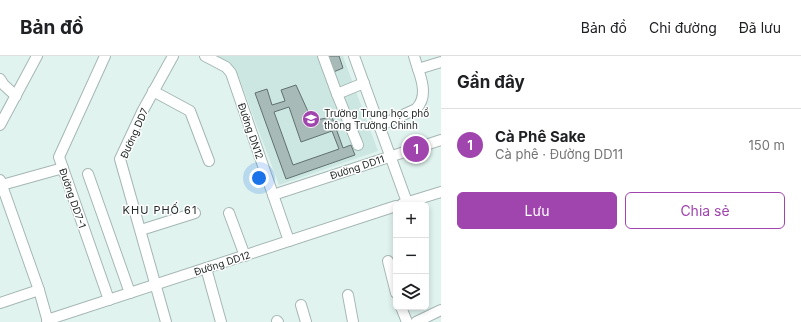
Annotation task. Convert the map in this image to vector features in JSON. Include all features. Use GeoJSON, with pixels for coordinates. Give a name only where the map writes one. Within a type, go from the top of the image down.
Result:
{"type":"FeatureCollection","features":[{"type":"Feature","properties":{"kind":"street"},"geometry":{"type":"LineString","coordinates":[[0,125],[37,56]]}},
{"type":"Feature","properties":{"kind":"street","name":"Đường DD7-1"},"geometry":{"type":"LineString","coordinates":[[105,56],[59,157],[109,300]]}},
{"type":"Feature","properties":{"kind":"street","name":"Đường DD7"},"geometry":{"type":"LineString","coordinates":[[166,322],[120,159],[153,91],[173,56]]}},
{"type":"Feature","properties":{"kind":"street","name":"Đường DN12"},"geometry":{"type":"LineString","coordinates":[[205,56],[226,67],[231,73],[289,241]]}},
{"type":"Feature","properties":{"kind":"street"},"geometry":{"type":"LineString","coordinates":[[323,56],[358,145]]}},
{"type":"Feature","properties":{"kind":"street"},"geometry":{"type":"LineString","coordinates":[[354,56],[391,156],[404,202]]}},
{"type":"Feature","properties":{"kind":"street"},"geometry":{"type":"LineString","coordinates":[[379,126],[416,109],[419,106],[424,91],[414,56]]}},
{"type":"Feature","properties":{"kind":"street"},"geometry":{"type":"LineString","coordinates":[[418,69],[441,62]]}},
{"type":"Feature","properties":{"kind":"street"},"geometry":{"type":"LineString","coordinates":[[0,79],[16,96]]}},
{"type":"Feature","properties":{"kind":"street"},"geometry":{"type":"LineString","coordinates":[[337,94],[364,83]]}},
{"type":"Feature","properties":{"kind":"street"},"geometry":{"type":"LineString","coordinates":[[153,91],[190,111],[209,161]]}},
{"type":"Feature","properties":{"kind":"street","name":"Đường DD11"},"geometry":{"type":"LineString","coordinates":[[273,195],[441,140]]}},
{"type":"Feature","properties":{"kind":"street"},"geometry":{"type":"LineString","coordinates":[[48,321],[39,290],[0,182],[63,168]]}},
{"type":"Feature","properties":{"kind":"street"},"geometry":{"type":"LineString","coordinates":[[88,174],[130,293]]}},
{"type":"Feature","properties":{"kind":"street"},"geometry":{"type":"LineString","coordinates":[[411,202],[441,192]]}},
{"type":"Feature","properties":{"kind":"street","name":"Đường DD12"},"geometry":{"type":"LineString","coordinates":[[48,321],[156,284],[393,207]]}},
{"type":"Feature","properties":{"kind":"street"},"geometry":{"type":"LineString","coordinates":[[141,230],[195,212]]}},
{"type":"Feature","properties":{"kind":"street"},"geometry":{"type":"LineString","coordinates":[[229,213],[245,256]]}},
{"type":"Feature","properties":{"kind":"street"},"geometry":{"type":"LineString","coordinates":[[388,262],[393,281]]}},
{"type":"Feature","properties":{"kind":"street"},"geometry":{"type":"LineString","coordinates":[[206,268],[221,322]]}},
{"type":"Feature","properties":{"kind":"street"},"geometry":{"type":"LineString","coordinates":[[0,303],[39,290]]}},
{"type":"Feature","properties":{"kind":"street"},"geometry":{"type":"LineString","coordinates":[[348,295],[353,322]]}},
{"type":"Feature","properties":{"kind":"street"},"geometry":{"type":"LineString","coordinates":[[301,305],[306,322]]}},
{"type":"Feature","properties":{"kind":"street"},"geometry":{"type":"LineString","coordinates":[[402,310],[407,322]]}},
{"type":"Feature","properties":{"kind":"street"},"geometry":{"type":"LineString","coordinates":[[416,322],[436,315]]}},
{"type":"Feature","properties":{"kind":"shaded area","name":"Trường Trung học phổ thông Trường Chinh"},"geometry":{"type":"Polygon","coordinates":[[[210,56],[343,56],[378,151],[279,185],[238,75],[231,68],[210,56]]]}},
{"type":"Feature","properties":{"kind":"building"},"geometry":{"type":"Polygon","coordinates":[[[325,56],[339,56],[343,68],[331,73],[325,56]]]}},
{"type":"Feature","properties":{"kind":"building"},"geometry":{"type":"Polygon","coordinates":[[[296,85],[311,118],[316,120],[332,117],[343,148],[351,145],[355,155],[286,179],[255,93],[267,89],[272,105],[285,101],[281,90],[296,85]],[[289,107],[274,112],[293,165],[339,149],[332,131],[301,142],[289,107]]]}},
{"type":"Feature","properties":{"kind":"place","name":"Trường Trung học phổ thông Trường Chinh"},"geometry":{"type":"Point","coordinates":[311,119]}},
{"type":"Feature","properties":{"kind":"place","name":"Cà Phê Sake"},"geometry":{"type":"Point","coordinates":[416,149]}},
{"type":"Feature","properties":{"kind":"district","name":"KHU PHỐ 61"},"geometry":{"type":"Point","coordinates":[160,210]}}]}
